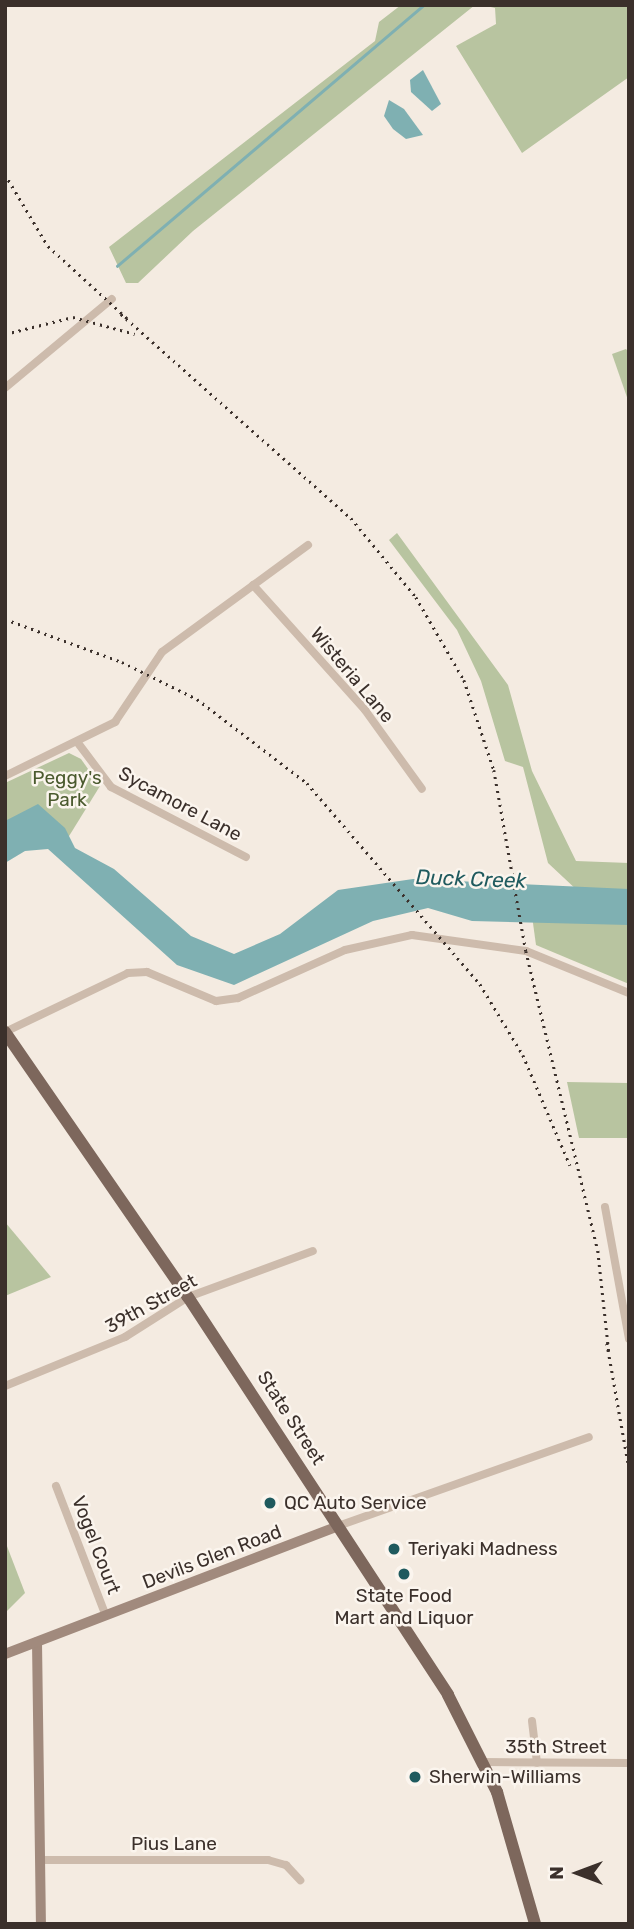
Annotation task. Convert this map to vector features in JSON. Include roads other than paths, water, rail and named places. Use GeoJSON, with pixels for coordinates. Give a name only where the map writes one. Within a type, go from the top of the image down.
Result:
{"type":"FeatureCollection","features":[{"type":"Feature","properties":{"kind":"main road","name":"State Street"},"geometry":{"type":"LineString","coordinates":[[5,1032],[188,1297],[448,1695],[483,1762],[534,1924]]}},
{"type":"Feature","properties":{"kind":"main road","name":"Devils Glen Road"},"geometry":{"type":"LineString","coordinates":[[5,1654],[338,1527]]}},
{"type":"Feature","properties":{"kind":"main road"},"geometry":{"type":"LineString","coordinates":[[37,1642],[41,1924]]}},
{"type":"Feature","properties":{"kind":"street"},"geometry":{"type":"LineString","coordinates":[[5,388],[112,299]]}},
{"type":"Feature","properties":{"kind":"street"},"geometry":{"type":"LineString","coordinates":[[5,776],[78,743],[125,712],[162,652],[308,545]]}},
{"type":"Feature","properties":{"kind":"street","name":"Wisteria Lane"},"geometry":{"type":"LineString","coordinates":[[253,585],[365,710],[422,789]]}},
{"type":"Feature","properties":{"kind":"street","name":"Sycamore Lane"},"geometry":{"type":"LineString","coordinates":[[78,743],[111,787],[246,857]]}},
{"type":"Feature","properties":{"kind":"street"},"geometry":{"type":"LineString","coordinates":[[5,1032],[128,973],[146,972],[216,1001],[278,982],[345,950],[412,935],[500,947],[569,964],[629,993]]}},
{"type":"Feature","properties":{"kind":"street"},"geometry":{"type":"LineString","coordinates":[[605,1207],[629,1339]]}},
{"type":"Feature","properties":{"kind":"street","name":"39th Street"},"geometry":{"type":"LineString","coordinates":[[5,1386],[125,1337],[188,1297],[313,1251]]}},
{"type":"Feature","properties":{"kind":"street","name":"Devils Glen Road"},"geometry":{"type":"LineString","coordinates":[[338,1527],[589,1437]]}},
{"type":"Feature","properties":{"kind":"street","name":"Vogel Court"},"geometry":{"type":"LineString","coordinates":[[56,1486],[106,1616]]}},
{"type":"Feature","properties":{"kind":"street"},"geometry":{"type":"LineString","coordinates":[[532,1721],[537,1763]]}},
{"type":"Feature","properties":{"kind":"street","name":"35th Street"},"geometry":{"type":"LineString","coordinates":[[483,1762],[629,1763]]}},
{"type":"Feature","properties":{"kind":"street","name":"Pius Lane"},"geometry":{"type":"LineString","coordinates":[[40,1860],[268,1860],[286,1865],[300,1880]]}},
{"type":"Feature","properties":{"kind":"water"},"geometry":{"type":"Polygon","coordinates":[[[423,70],[441,104],[432,111],[411,92],[410,80],[423,70]]]}},
{"type":"Feature","properties":{"kind":"water"},"geometry":{"type":"Polygon","coordinates":[[[389,100],[404,109],[423,135],[406,139],[393,129],[384,116],[389,100]]]}},
{"type":"Feature","properties":{"kind":"water"},"geometry":{"type":"Polygon","coordinates":[[[38,804],[65,828],[75,848],[114,869],[191,936],[234,954],[280,934],[338,890],[413,879],[629,889],[629,925],[472,921],[428,908],[373,921],[234,985],[177,965],[48,849],[25,851],[5,863],[5,821],[38,804]]]}},
{"type":"Feature","properties":{"kind":"waterway"},"geometry":{"type":"LineString","coordinates":[[117,266],[424,5]]}},
{"type":"Feature","properties":{"kind":"railway"},"geometry":{"type":"LineString","coordinates":[[5,174],[48,246],[128,319]]}},
{"type":"Feature","properties":{"kind":"railway"},"geometry":{"type":"LineString","coordinates":[[121,314],[351,518],[416,597],[464,680],[494,770],[526,951],[598,1251],[609,1352]]}},
{"type":"Feature","properties":{"kind":"railway"},"geometry":{"type":"LineString","coordinates":[[5,334],[73,317],[135,334]]}},
{"type":"Feature","properties":{"kind":"railway"},"geometry":{"type":"LineString","coordinates":[[5,619],[122,662],[197,699],[307,783],[480,984],[523,1055],[570,1165]]}},
{"type":"Feature","properties":{"kind":"railway"},"geometry":{"type":"LineString","coordinates":[[607,1343],[629,1468]]}},
{"type":"Feature","properties":{"kind":"place","name":"QC Auto Service"},"geometry":{"type":"Point","coordinates":[270,1503]}},
{"type":"Feature","properties":{"kind":"place","name":"Teriyaki Madness"},"geometry":{"type":"Point","coordinates":[394,1549]}},
{"type":"Feature","properties":{"kind":"place","name":"State Food Mart and Liquor"},"geometry":{"type":"Point","coordinates":[404,1574]}},
{"type":"Feature","properties":{"kind":"place","name":"Sherwin-Williams"},"geometry":{"type":"Point","coordinates":[415,1777]}},
{"type":"Feature","properties":{"kind":"park label","name":"Peggy's Park"},"geometry":{"type":"Point","coordinates":[67,789]}},
{"type":"Feature","properties":{"kind":"water label","name":"Duck Creek"},"geometry":{"type":"Point","coordinates":[471,879]}}]}
